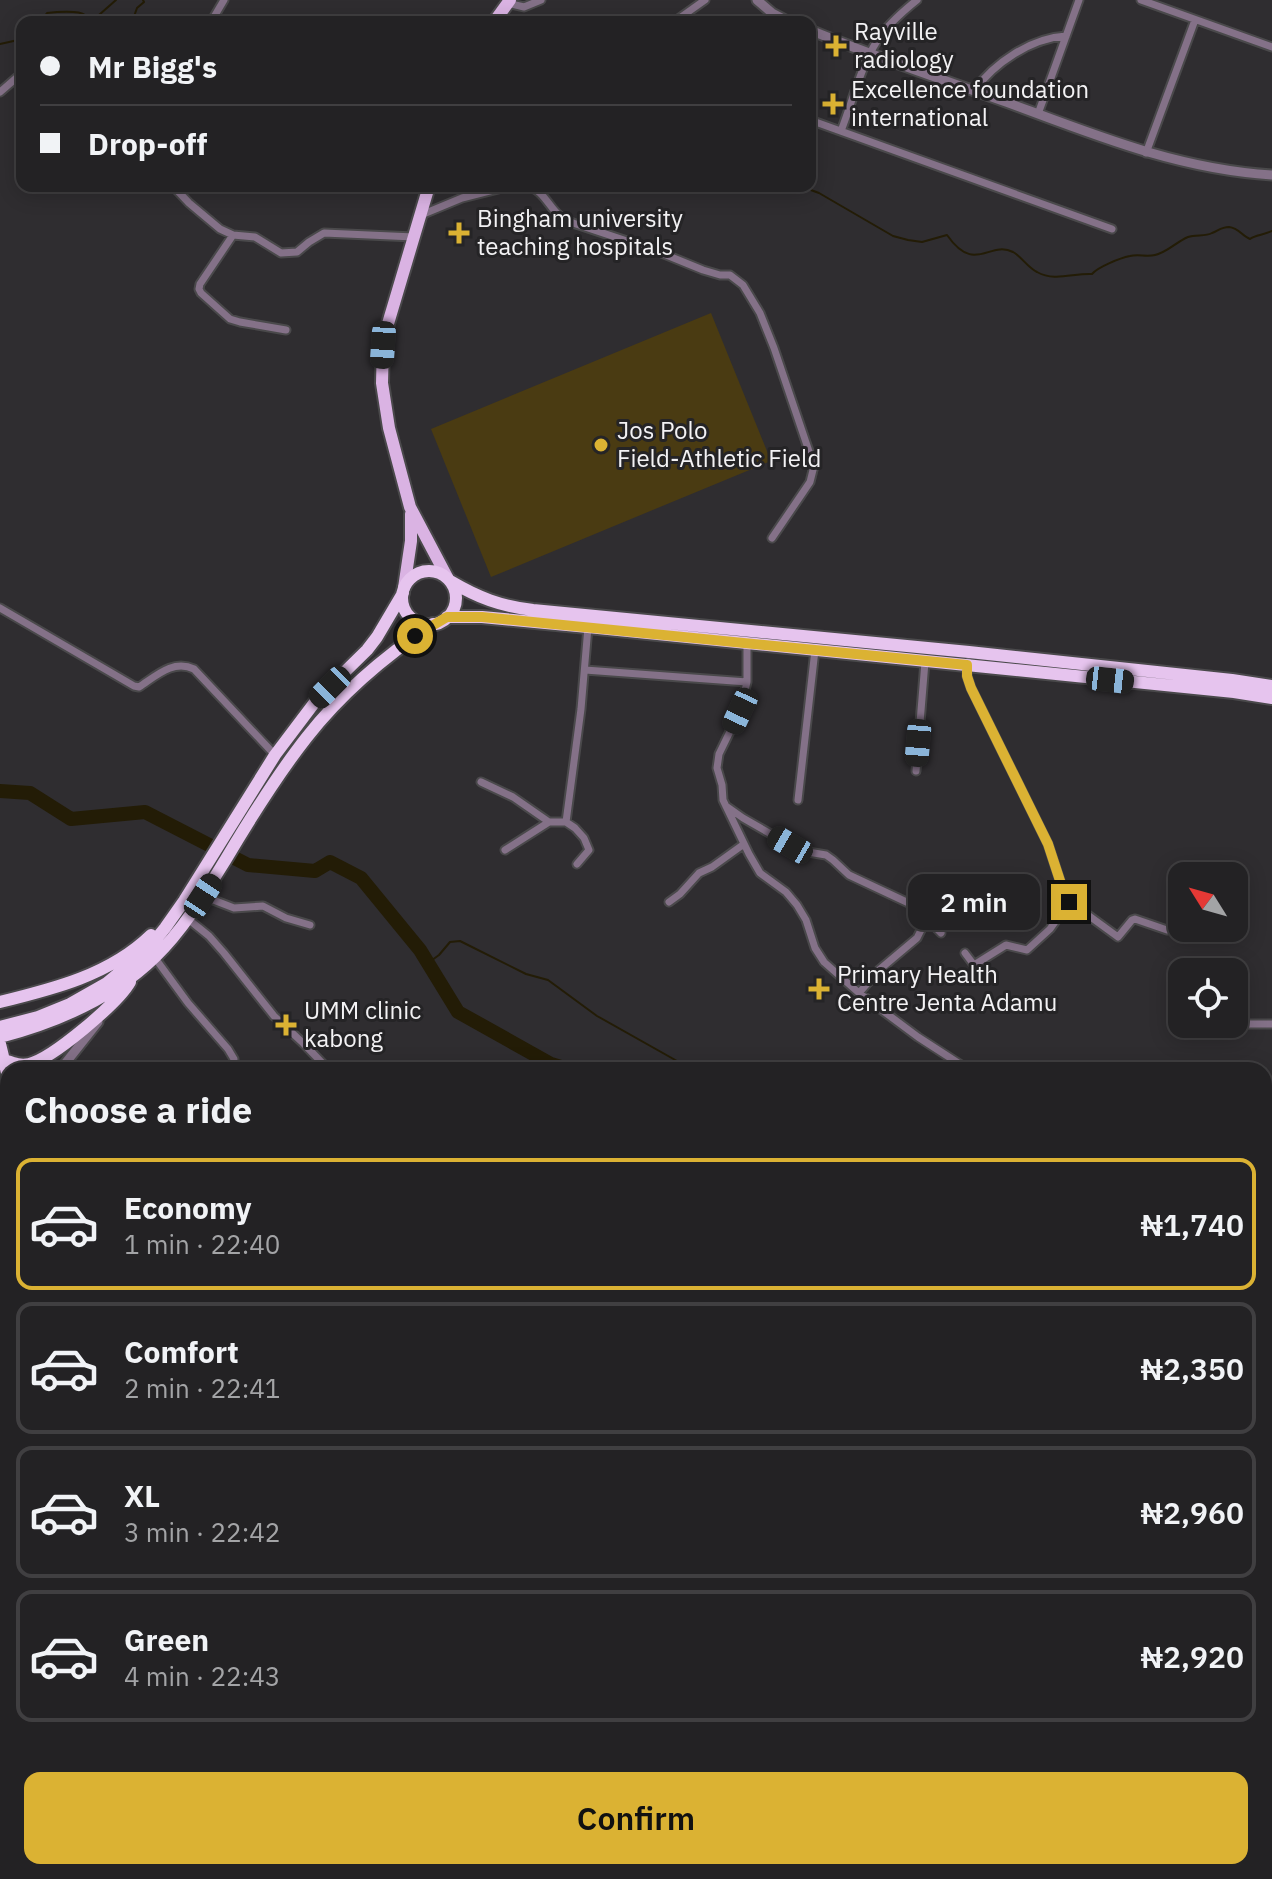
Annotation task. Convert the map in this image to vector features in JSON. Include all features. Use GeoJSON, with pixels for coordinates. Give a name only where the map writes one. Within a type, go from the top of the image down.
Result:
{"type":"FeatureCollection","features":[{"type":"Feature","properties":{"kind":"highway"},"geometry":{"type":"LineString","coordinates":[[0,1037],[70,1004],[121,973],[157,939],[275,755],[318,698],[367,650],[411,579],[426,571],[437,572],[474,595],[496,604],[533,610],[968,658],[1272,698]]}},
{"type":"Feature","properties":{"kind":"highway"},"geometry":{"type":"LineString","coordinates":[[447,617],[455,604],[454,588],[448,579]]}},
{"type":"Feature","properties":{"kind":"highway"},"geometry":{"type":"LineString","coordinates":[[404,590],[403,604],[408,614],[422,623],[433,624]]}},
{"type":"Feature","properties":{"kind":"highway"},"geometry":{"type":"LineString","coordinates":[[0,1027],[51,1022],[93,1002],[155,958],[188,919],[305,740],[338,700],[379,662],[447,617],[482,617],[925,662],[968,658],[1272,686]]}},
{"type":"Feature","properties":{"kind":"highway"},"geometry":{"type":"LineString","coordinates":[[0,1002],[48,991],[116,961],[146,941],[184,901]]}},
{"type":"Feature","properties":{"kind":"highway"},"geometry":{"type":"LineString","coordinates":[[34,1062],[75,1035],[114,1002],[135,975]]}},
{"type":"Feature","properties":{"kind":"highway"},"geometry":{"type":"LineString","coordinates":[[0,1044],[4,1060],[13,1062]]}},
{"type":"Feature","properties":{"kind":"main road"},"geometry":{"type":"LineString","coordinates":[[427,192],[383,345],[383,391],[389,428],[410,507],[448,579]]}},
{"type":"Feature","properties":{"kind":"main road"},"geometry":{"type":"LineString","coordinates":[[404,590],[411,541],[410,507]]}},
{"type":"Feature","properties":{"kind":"street"},"geometry":{"type":"LineString","coordinates":[[508,2],[524,7],[541,0]]}},
{"type":"Feature","properties":{"kind":"street"},"geometry":{"type":"LineString","coordinates":[[682,16],[705,0]]}},
{"type":"Feature","properties":{"kind":"street"},"geometry":{"type":"LineString","coordinates":[[757,0],[778,16]]}},
{"type":"Feature","properties":{"kind":"street"},"geometry":{"type":"LineString","coordinates":[[841,131],[869,55],[887,28],[917,0]]}},
{"type":"Feature","properties":{"kind":"street"},"geometry":{"type":"LineString","coordinates":[[1038,114],[1079,0]]}},
{"type":"Feature","properties":{"kind":"street"},"geometry":{"type":"LineString","coordinates":[[1141,0],[1272,47]]}},
{"type":"Feature","properties":{"kind":"street"},"geometry":{"type":"LineString","coordinates":[[1146,153],[1195,20]]}},
{"type":"Feature","properties":{"kind":"street"},"geometry":{"type":"LineString","coordinates":[[816,33],[869,55],[1146,153],[1183,162],[1272,175]]}},
{"type":"Feature","properties":{"kind":"street"},"geometry":{"type":"LineString","coordinates":[[974,91],[983,79],[1014,55],[1047,39],[1066,36]]}},
{"type":"Feature","properties":{"kind":"street"},"geometry":{"type":"LineString","coordinates":[[0,92],[16,78]]}},
{"type":"Feature","properties":{"kind":"street"},"geometry":{"type":"LineString","coordinates":[[816,122],[1112,229]]}},
{"type":"Feature","properties":{"kind":"street"},"geometry":{"type":"LineString","coordinates":[[179,192],[220,229],[233,235],[255,237],[281,253],[297,252],[324,233],[414,237]]}},
{"type":"Feature","properties":{"kind":"street"},"geometry":{"type":"LineString","coordinates":[[421,215],[486,192]]}},
{"type":"Feature","properties":{"kind":"street"},"geometry":{"type":"LineString","coordinates":[[540,192],[561,217],[573,223],[712,273],[730,275],[743,285],[760,313],[774,348],[814,466],[810,482],[772,538]]}},
{"type":"Feature","properties":{"kind":"street"},"geometry":{"type":"LineString","coordinates":[[233,235],[200,284],[201,293],[230,319],[286,330]]}},
{"type":"Feature","properties":{"kind":"street"},"geometry":{"type":"LineString","coordinates":[[0,608],[134,686],[139,687],[172,666],[194,669],[275,755]]}},
{"type":"Feature","properties":{"kind":"street"},"geometry":{"type":"LineString","coordinates":[[566,822],[588,627]]}},
{"type":"Feature","properties":{"kind":"street"},"geometry":{"type":"LineString","coordinates":[[747,643],[747,682],[740,711],[719,754],[717,768],[725,805],[744,844],[760,873],[774,881],[797,905],[824,962],[859,993],[956,1062]]}},
{"type":"Feature","properties":{"kind":"street"},"geometry":{"type":"LineString","coordinates":[[798,800],[815,650]]}},
{"type":"Feature","properties":{"kind":"street"},"geometry":{"type":"LineString","coordinates":[[968,658],[967,676],[971,688],[1048,844],[1066,899],[1118,937],[1135,919],[1167,930]]}},
{"type":"Feature","properties":{"kind":"street"},"geometry":{"type":"LineString","coordinates":[[916,771],[925,662]]}},
{"type":"Feature","properties":{"kind":"street"},"geometry":{"type":"LineString","coordinates":[[585,670],[747,682]]}},
{"type":"Feature","properties":{"kind":"street"},"geometry":{"type":"LineString","coordinates":[[481,782],[513,797],[549,822]]}},
{"type":"Feature","properties":{"kind":"street"},"geometry":{"type":"LineString","coordinates":[[725,805],[790,845],[826,855],[849,875],[915,906],[941,933]]}},
{"type":"Feature","properties":{"kind":"street"},"geometry":{"type":"LineString","coordinates":[[505,850],[549,822],[566,822],[584,838],[589,850],[577,864]]}},
{"type":"Feature","properties":{"kind":"street"},"geometry":{"type":"LineString","coordinates":[[669,902],[699,873],[744,844]]}},
{"type":"Feature","properties":{"kind":"street"},"geometry":{"type":"LineString","coordinates":[[203,896],[234,908],[263,906],[286,918],[310,925]]}},
{"type":"Feature","properties":{"kind":"street"},"geometry":{"type":"LineString","coordinates":[[965,953],[974,965],[1006,945],[1027,950],[1050,929],[1069,902]]}},
{"type":"Feature","properties":{"kind":"street"},"geometry":{"type":"LineString","coordinates":[[859,993],[879,970],[917,938],[927,918]]}},
{"type":"Feature","properties":{"kind":"street"},"geometry":{"type":"LineString","coordinates":[[188,919],[209,936],[274,1016],[322,1062]]}},
{"type":"Feature","properties":{"kind":"street"},"geometry":{"type":"LineString","coordinates":[[155,958],[188,1003],[228,1049],[233,1062]]}},
{"type":"Feature","properties":{"kind":"street"},"geometry":{"type":"LineString","coordinates":[[66,1062],[114,1002]]}},
{"type":"Feature","properties":{"kind":"street"},"geometry":{"type":"LineString","coordinates":[[1248,1024],[1272,1024]]}},
{"type":"Feature","properties":{"kind":"shaded area","name":"Jos Polo Field-Athletic Field"},"geometry":{"type":"Polygon","coordinates":[[[711,313],[771,461],[491,577],[431,429],[711,313]]]}},
{"type":"Feature","properties":{"kind":"waterway"},"geometry":{"type":"LineString","coordinates":[[98,16],[116,0]]}},
{"type":"Feature","properties":{"kind":"waterway"},"geometry":{"type":"LineString","coordinates":[[134,16],[143,0]]}},
{"type":"Feature","properties":{"kind":"waterway"},"geometry":{"type":"LineString","coordinates":[[45,16],[47,13],[67,12],[86,16]]}},
{"type":"Feature","properties":{"kind":"waterway"},"geometry":{"type":"LineString","coordinates":[[0,44],[16,40]]}},
{"type":"Feature","properties":{"kind":"waterway"},"geometry":{"type":"LineString","coordinates":[[816,192],[893,236],[922,242],[947,235],[957,247],[974,255],[1004,249],[1016,254],[1037,272],[1051,276],[1092,274],[1121,259],[1133,255],[1155,255],[1188,237],[1224,228],[1235,229],[1250,239],[1272,231]]}},
{"type":"Feature","properties":{"kind":"waterway"},"geometry":{"type":"LineString","coordinates":[[0,791],[30,793],[71,819],[145,812],[248,865],[315,871],[330,862],[361,878],[420,950],[458,1012],[547,1062]]}},
{"type":"Feature","properties":{"kind":"waterway"},"geometry":{"type":"LineString","coordinates":[[428,963],[450,942],[460,941],[526,974],[548,980],[597,1016],[679,1062]]}},
{"type":"Feature","properties":{"kind":"place","name":"Rayville radiology"},"geometry":{"type":"Point","coordinates":[836,46]}},
{"type":"Feature","properties":{"kind":"place","name":"Excellence foundation international"},"geometry":{"type":"Point","coordinates":[833,104]}},
{"type":"Feature","properties":{"kind":"place","name":"Bingham university teaching hospitals"},"geometry":{"type":"Point","coordinates":[459,233]}},
{"type":"Feature","properties":{"kind":"place","name":"Jos Polo Field-Athletic Field"},"geometry":{"type":"Point","coordinates":[601,445]}},
{"type":"Feature","properties":{"kind":"place","name":"Primary Health Centre Jenta Adamu"},"geometry":{"type":"Point","coordinates":[819,989]}},
{"type":"Feature","properties":{"kind":"place","name":"UMM clinic kabong"},"geometry":{"type":"Point","coordinates":[286,1025]}},
{"type":"Feature","properties":{"kind":"route"},"geometry":{"type":"LineString","coordinates":[[415,636],[447,617],[482,617],[967,665],[971,688],[1048,844],[1069,902]]}}]}
